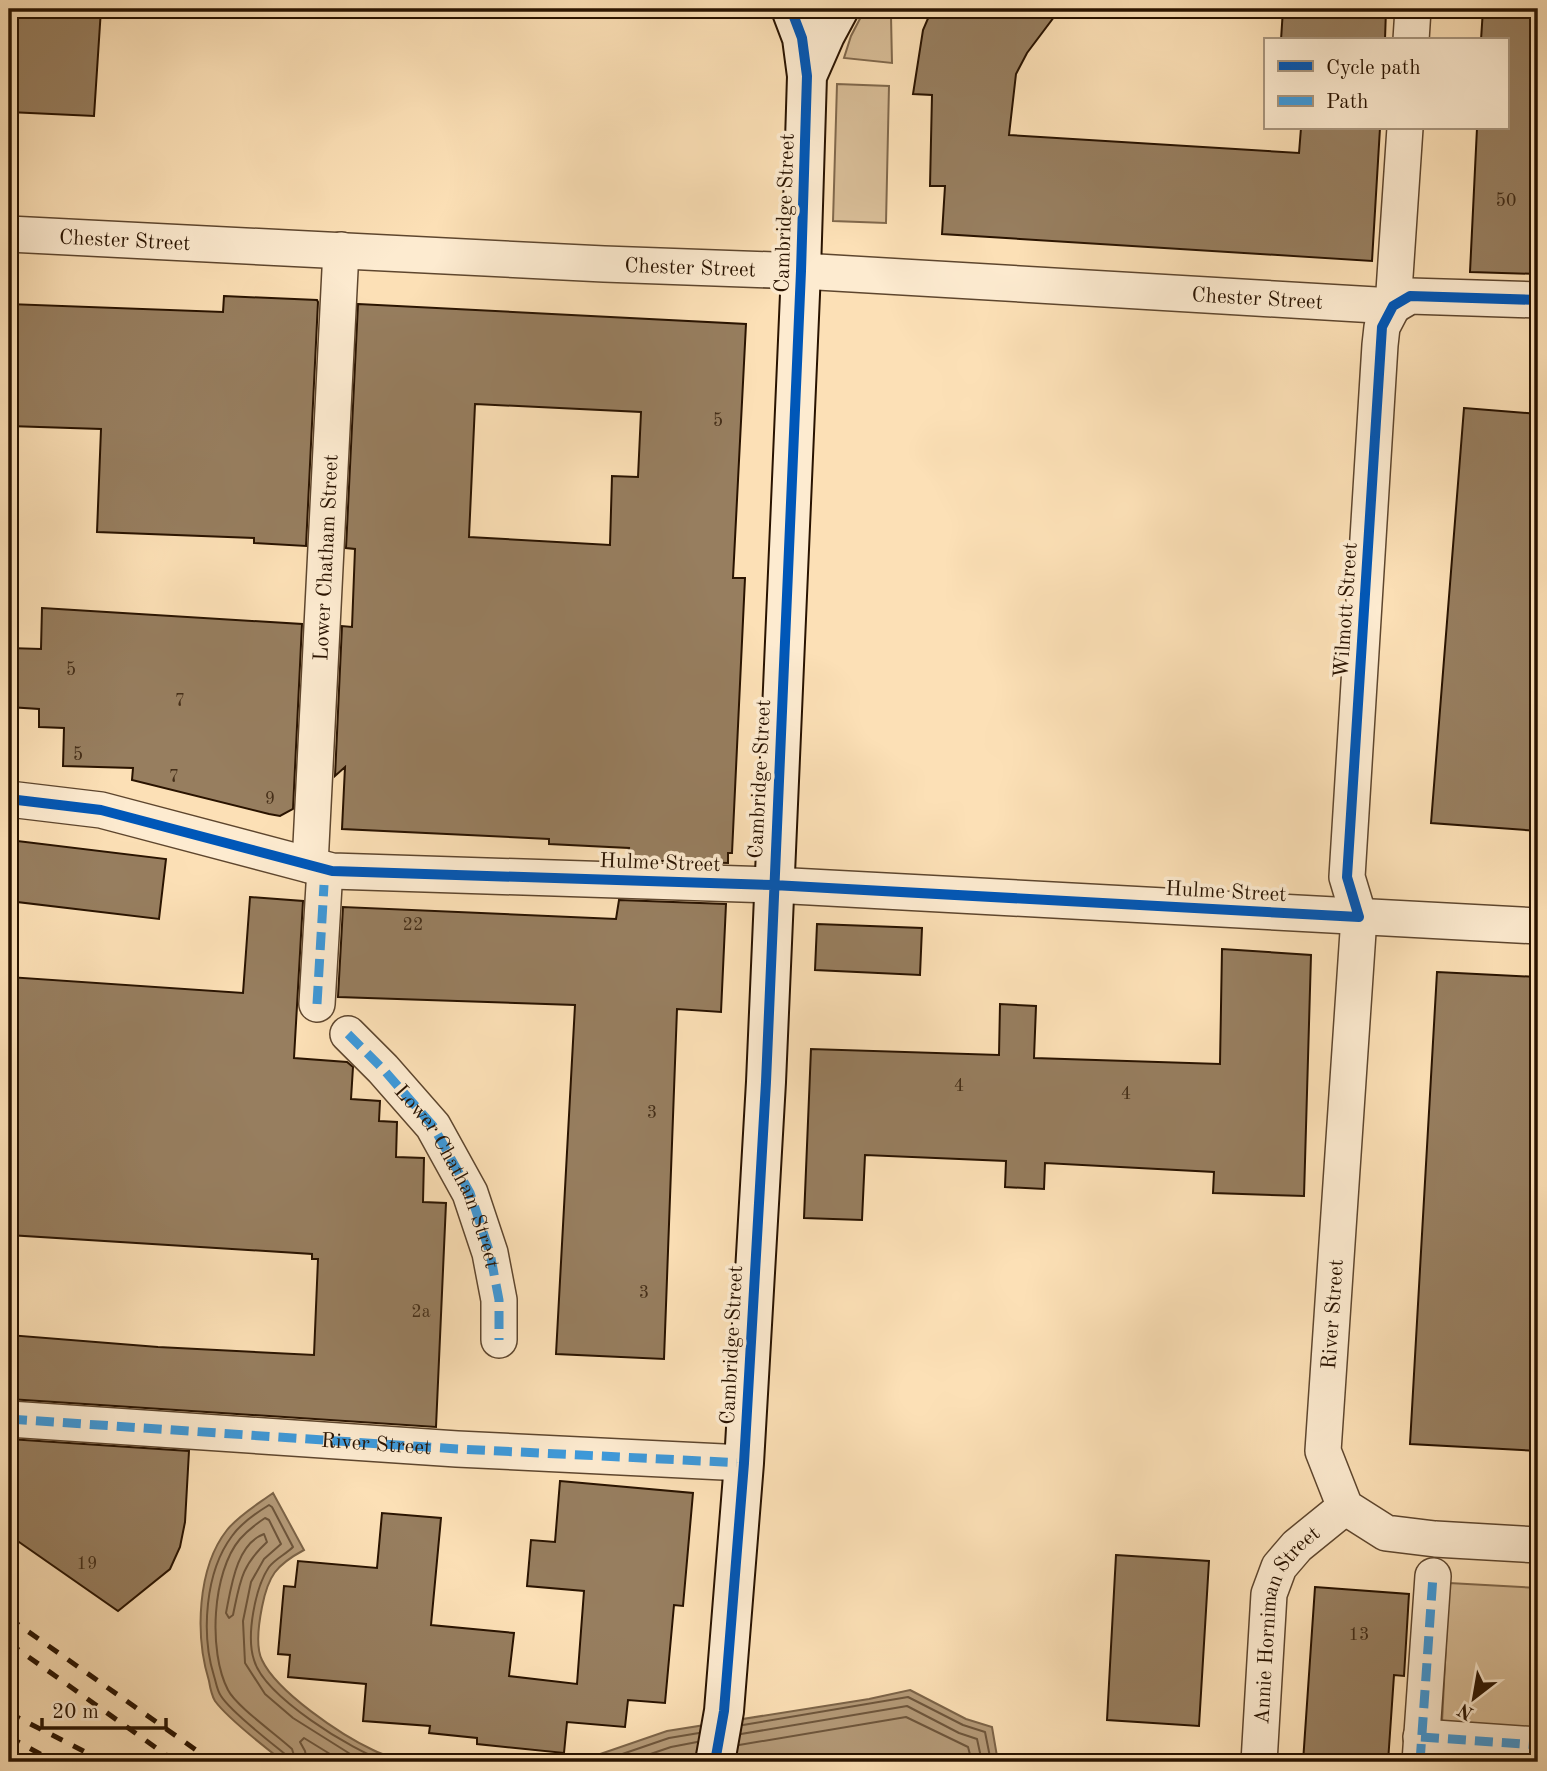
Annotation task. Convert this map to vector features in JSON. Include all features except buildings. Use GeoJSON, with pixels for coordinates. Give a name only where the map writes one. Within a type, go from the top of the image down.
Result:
{"type":"FeatureCollection","features":[{"type":"Feature","properties":{"kind":"street","name":"Cambridge Street"},"geometry":{"type":"LineString","coordinates":[[715,1762],[724,1711],[744,1463],[766,1082],[801,271],[807,76],[802,38],[790,9]]}},
{"type":"Feature","properties":{"kind":"street","name":"Cambridge Street"},"geometry":{"type":"LineString","coordinates":[[807,76],[839,9]]}},
{"type":"Feature","properties":{"kind":"street"},"geometry":{"type":"LineString","coordinates":[[1411,38],[1413,9]]}},
{"type":"Feature","properties":{"kind":"street","name":"Wilmott Street"},"geometry":{"type":"LineString","coordinates":[[1359,917],[1347,877],[1380,345],[1382,327],[1393,306],[1405,130]]}},
{"type":"Feature","properties":{"kind":"street","name":"Chester Street"},"geometry":{"type":"LineString","coordinates":[[9,234],[604,264],[801,271],[1393,306],[1410,296],[1538,300]]}},
{"type":"Feature","properties":{"kind":"street","name":"Lower Chatham Street"},"geometry":{"type":"LineString","coordinates":[[317,1004],[317,875],[341,250]]}},
{"type":"Feature","properties":{"kind":"street","name":"Hulme Street"},"geometry":{"type":"LineString","coordinates":[[9,799],[101,810],[317,875],[332,871],[773,885],[1538,926]]}},
{"type":"Feature","properties":{"kind":"street","name":"River Street"},"geometry":{"type":"LineString","coordinates":[[1345,1507],[1323,1451],[1359,917]]}},
{"type":"Feature","properties":{"kind":"street","name":"Lower Chatham Street"},"geometry":{"type":"LineString","coordinates":[[348,1034],[433,1126],[470,1193],[490,1253],[499,1300],[499,1340]]}},
{"type":"Feature","properties":{"kind":"street","name":"River Street"},"geometry":{"type":"LineString","coordinates":[[9,1419],[457,1449],[744,1463]]}},
{"type":"Feature","properties":{"kind":"street"},"geometry":{"type":"LineString","coordinates":[[1345,1507],[1386,1533],[1435,1539],[1538,1545]]}},
{"type":"Feature","properties":{"kind":"street","name":"Annie Horniman Street"},"geometry":{"type":"LineString","coordinates":[[1259,1762],[1269,1594],[1279,1567],[1297,1546],[1345,1507]]}},
{"type":"Feature","properties":{"kind":"street"},"geometry":{"type":"LineString","coordinates":[[1433,1576],[1420,1750],[1538,1745]]}},
{"type":"Feature","properties":{"kind":"shaded area"},"geometry":{"type":"Polygon","coordinates":[[[865,9],[894,9],[891,16],[892,63],[844,58],[851,36],[865,9]]]}},
{"type":"Feature","properties":{"kind":"shaded area"},"geometry":{"type":"Polygon","coordinates":[[[837,84],[889,86],[886,223],[833,221],[837,84]]]}},
{"type":"Feature","properties":{"kind":"shaded area"},"geometry":{"type":"Polygon","coordinates":[[[1449,1583],[1538,1588],[1538,1728],[1442,1722],[1449,1583]]]}},
{"type":"Feature","properties":{"kind":"water"},"geometry":{"type":"Polygon","coordinates":[[[273,1493],[304,1550],[280,1566],[267,1587],[258,1634],[262,1660],[295,1699],[328,1723],[377,1752],[409,1762],[284,1762],[238,1725],[214,1699],[202,1644],[204,1583],[217,1546],[227,1530],[273,1493]]]}},
{"type":"Feature","properties":{"kind":"water"},"geometry":{"type":"Polygon","coordinates":[[[910,1690],[966,1719],[992,1727],[998,1762],[577,1762],[667,1731],[910,1690]]]}},
{"type":"Feature","properties":{"kind":"railway"},"geometry":{"type":"LineString","coordinates":[[9,1618],[213,1762]]}},
{"type":"Feature","properties":{"kind":"railway"},"geometry":{"type":"LineString","coordinates":[[9,1643],[176,1762]]}},
{"type":"Feature","properties":{"kind":"railway"},"geometry":{"type":"LineString","coordinates":[[9,1713],[105,1762]]}},
{"type":"Feature","properties":{"kind":"railway"},"geometry":{"type":"LineString","coordinates":[[9,1737],[55,1762]]}},
{"type":"Feature","properties":{"kind":"marked path"},"geometry":{"type":"LineString","coordinates":[[317,1004],[324,885]]}},
{"type":"Feature","properties":{"kind":"marked path"},"geometry":{"type":"LineString","coordinates":[[348,1034],[433,1126],[470,1193],[490,1253],[499,1300],[499,1340]]}},
{"type":"Feature","properties":{"kind":"marked path"},"geometry":{"type":"LineString","coordinates":[[9,1419],[457,1449],[744,1463]]}},
{"type":"Feature","properties":{"kind":"marked path"},"geometry":{"type":"LineString","coordinates":[[1420,1762],[1433,1576]]}},
{"type":"Feature","properties":{"kind":"marked path"},"geometry":{"type":"LineString","coordinates":[[1421,1737],[1538,1745]]}},
{"type":"Feature","properties":{"kind":"cycle path"},"geometry":{"type":"LineString","coordinates":[[715,1762],[724,1711],[744,1463],[766,1082],[807,76],[802,38],[791,9]]}},
{"type":"Feature","properties":{"kind":"cycle path"},"geometry":{"type":"LineString","coordinates":[[9,799],[101,810],[332,871],[773,885],[1359,917],[1347,877],[1382,327],[1393,306],[1410,296],[1538,300]]}}]}
